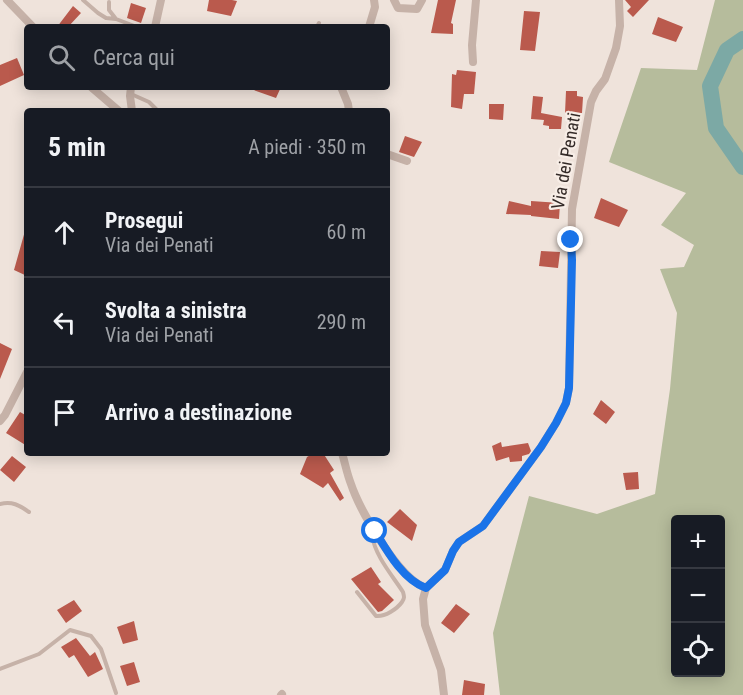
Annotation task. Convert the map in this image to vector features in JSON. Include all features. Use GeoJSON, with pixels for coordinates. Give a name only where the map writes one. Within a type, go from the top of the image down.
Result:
{"type":"FeatureCollection","features":[{"type":"Feature","properties":{"kind":"street"},"geometry":{"type":"LineString","coordinates":[[7,0],[30,24]]}},
{"type":"Feature","properties":{"kind":"street"},"geometry":{"type":"LineString","coordinates":[[156,24],[161,0]]}},
{"type":"Feature","properties":{"kind":"street"},"geometry":{"type":"LineString","coordinates":[[370,24],[375,7],[374,0]]}},
{"type":"Feature","properties":{"kind":"street"},"geometry":{"type":"LineString","coordinates":[[394,0],[398,8],[404,9],[417,9],[422,0]]}},
{"type":"Feature","properties":{"kind":"street"},"geometry":{"type":"LineString","coordinates":[[473,62],[472,45],[476,0]]}},
{"type":"Feature","properties":{"kind":"street","name":"Via dei Penati"},"geometry":{"type":"LineString","coordinates":[[426,588],[445,570],[459,542],[483,526],[541,447],[566,403],[569,388],[572,209],[591,102],[605,79],[616,48],[620,26],[619,0]]}},
{"type":"Feature","properties":{"kind":"street"},"geometry":{"type":"LineString","coordinates":[[94,90],[116,108]]}},
{"type":"Feature","properties":{"kind":"street"},"geometry":{"type":"LineString","coordinates":[[131,90],[132,108]]}},
{"type":"Feature","properties":{"kind":"street"},"geometry":{"type":"LineString","coordinates":[[342,90],[349,108]]}},
{"type":"Feature","properties":{"kind":"street"},"geometry":{"type":"LineString","coordinates":[[390,155],[407,161]]}},
{"type":"Feature","properties":{"kind":"street"},"geometry":{"type":"LineString","coordinates":[[0,422],[24,378]]}},
{"type":"Feature","properties":{"kind":"street"},"geometry":{"type":"LineString","coordinates":[[343,456],[350,483],[375,531],[399,567],[416,584],[426,588],[423,599],[425,625],[441,670],[444,695]]}},
{"type":"Feature","properties":{"kind":"lane"},"geometry":{"type":"LineString","coordinates":[[83,0],[106,18],[130,24]]}},
{"type":"Feature","properties":{"kind":"lane"},"geometry":{"type":"LineString","coordinates":[[109,2],[109,10],[116,19]]}},
{"type":"Feature","properties":{"kind":"lane"},"geometry":{"type":"LineString","coordinates":[[131,90],[155,108]]}},
{"type":"Feature","properties":{"kind":"lane"},"geometry":{"type":"LineString","coordinates":[[0,504],[16,503],[29,512]]}},
{"type":"Feature","properties":{"kind":"lane"},"geometry":{"type":"LineString","coordinates":[[357,592],[376,616],[387,615],[403,602],[403,592],[377,550],[372,535],[375,531]]}},
{"type":"Feature","properties":{"kind":"lane"},"geometry":{"type":"LineString","coordinates":[[0,669],[39,654],[70,630],[91,636],[101,649],[116,693]]}},
{"type":"Feature","properties":{"kind":"green space"},"geometry":{"type":"Polygon","coordinates":[[[715,0],[743,0],[743,695],[500,695],[493,633],[529,496],[597,514],[655,494],[670,389],[677,313],[660,269],[684,267],[694,245],[661,225],[686,193],[609,162],[641,68],[697,70],[715,0]]]}},
{"type":"Feature","properties":{"kind":"building"},"geometry":{"type":"Polygon","coordinates":[[[209,0],[237,1],[231,16],[207,11],[209,0]]]}},
{"type":"Feature","properties":{"kind":"building"},"geometry":{"type":"Polygon","coordinates":[[[438,0],[456,0],[451,23],[453,34],[431,33],[438,0]]]}},
{"type":"Feature","properties":{"kind":"building"},"geometry":{"type":"Polygon","coordinates":[[[625,0],[649,0],[633,17],[627,11],[631,7],[625,0]]]}},
{"type":"Feature","properties":{"kind":"building"},"geometry":{"type":"Polygon","coordinates":[[[131,3],[146,8],[141,23],[127,18],[131,3]]]}},
{"type":"Feature","properties":{"kind":"building"},"geometry":{"type":"Polygon","coordinates":[[[73,6],[81,13],[71,24],[59,24],[73,6]]]}},
{"type":"Feature","properties":{"kind":"building"},"geometry":{"type":"Polygon","coordinates":[[[524,11],[540,12],[535,51],[520,50],[524,11]]]}},
{"type":"Feature","properties":{"kind":"building"},"geometry":{"type":"Polygon","coordinates":[[[658,17],[683,27],[676,42],[652,34],[658,17]]]}},
{"type":"Feature","properties":{"kind":"building"},"geometry":{"type":"Polygon","coordinates":[[[17,58],[24,75],[0,86],[0,65],[17,58]]]}},
{"type":"Feature","properties":{"kind":"building"},"geometry":{"type":"Polygon","coordinates":[[[457,70],[476,72],[474,94],[464,94],[462,109],[451,107],[452,74],[456,75],[457,70]]]}},
{"type":"Feature","properties":{"kind":"building"},"geometry":{"type":"Polygon","coordinates":[[[254,90],[280,90],[276,98],[254,90]]]}},
{"type":"Feature","properties":{"kind":"building"},"geometry":{"type":"Polygon","coordinates":[[[566,91],[577,91],[577,96],[583,97],[582,113],[565,113],[566,91]]]}},
{"type":"Feature","properties":{"kind":"building"},"geometry":{"type":"Polygon","coordinates":[[[533,96],[543,97],[541,113],[562,117],[561,129],[549,129],[549,126],[543,125],[544,120],[531,119],[533,96]]]}},
{"type":"Feature","properties":{"kind":"building"},"geometry":{"type":"Polygon","coordinates":[[[489,104],[504,104],[503,120],[489,119],[489,104]]]}},
{"type":"Feature","properties":{"kind":"building"},"geometry":{"type":"Polygon","coordinates":[[[405,136],[422,142],[414,157],[399,152],[405,136]]]}},
{"type":"Feature","properties":{"kind":"building"},"geometry":{"type":"Polygon","coordinates":[[[601,198],[628,210],[619,227],[594,218],[601,198]]]}},
{"type":"Feature","properties":{"kind":"building"},"geometry":{"type":"Polygon","coordinates":[[[509,201],[531,206],[531,201],[560,203],[559,219],[506,214],[509,201]]]}},
{"type":"Feature","properties":{"kind":"building"},"geometry":{"type":"Polygon","coordinates":[[[24,235],[24,275],[14,270],[24,235]]]}},
{"type":"Feature","properties":{"kind":"building"},"geometry":{"type":"Polygon","coordinates":[[[541,251],[560,252],[558,268],[539,266],[541,251]]]}},
{"type":"Feature","properties":{"kind":"building"},"geometry":{"type":"Polygon","coordinates":[[[0,343],[12,349],[0,379],[0,343]]]}},
{"type":"Feature","properties":{"kind":"building"},"geometry":{"type":"Polygon","coordinates":[[[601,400],[615,412],[606,424],[593,414],[601,400]]]}},
{"type":"Feature","properties":{"kind":"building"},"geometry":{"type":"Polygon","coordinates":[[[20,412],[24,414],[24,444],[6,433],[20,412]]]}},
{"type":"Feature","properties":{"kind":"building"},"geometry":{"type":"Polygon","coordinates":[[[501,442],[502,447],[528,443],[531,451],[522,456],[522,461],[510,462],[509,457],[496,461],[492,446],[501,442]]]}},
{"type":"Feature","properties":{"kind":"building"},"geometry":{"type":"Polygon","coordinates":[[[12,456],[26,467],[14,482],[0,470],[12,456]]]}},
{"type":"Feature","properties":{"kind":"building"},"geometry":{"type":"Polygon","coordinates":[[[325,456],[334,470],[330,473],[344,498],[340,501],[328,483],[323,488],[300,474],[307,457],[325,456]]]}},
{"type":"Feature","properties":{"kind":"building"},"geometry":{"type":"Polygon","coordinates":[[[638,472],[639,489],[626,490],[623,473],[638,472]]]}},
{"type":"Feature","properties":{"kind":"building"},"geometry":{"type":"Polygon","coordinates":[[[400,509],[417,525],[412,541],[387,522],[400,509]]]}},
{"type":"Feature","properties":{"kind":"building"},"geometry":{"type":"Polygon","coordinates":[[[371,567],[381,582],[378,584],[394,600],[378,612],[351,579],[371,567]]]}},
{"type":"Feature","properties":{"kind":"building"},"geometry":{"type":"Polygon","coordinates":[[[74,600],[82,611],[66,623],[57,610],[74,600]]]}},
{"type":"Feature","properties":{"kind":"building"},"geometry":{"type":"Polygon","coordinates":[[[456,604],[470,614],[454,633],[441,623],[456,604]]]}},
{"type":"Feature","properties":{"kind":"building"},"geometry":{"type":"Polygon","coordinates":[[[134,621],[138,640],[123,644],[117,627],[134,621]]]}},
{"type":"Feature","properties":{"kind":"building"},"geometry":{"type":"Polygon","coordinates":[[[76,638],[90,656],[95,652],[103,669],[88,677],[74,655],[69,658],[61,647],[76,638]]]}},
{"type":"Feature","properties":{"kind":"building"},"geometry":{"type":"Polygon","coordinates":[[[134,662],[140,682],[127,686],[120,666],[134,662]]]}},
{"type":"Feature","properties":{"kind":"building"},"geometry":{"type":"Polygon","coordinates":[[[464,680],[485,684],[484,695],[462,695],[464,680]]]}},
{"type":"Feature","properties":{"kind":"waterway"},"geometry":{"type":"LineString","coordinates":[[743,39],[727,50],[710,86],[716,128],[743,167]]}},
{"type":"Feature","properties":{"kind":"route"},"geometry":{"type":"LineString","coordinates":[[375,531],[399,567],[416,584],[426,588],[445,570],[459,542],[483,526],[541,447],[566,403],[569,388],[571,240]]}}]}
